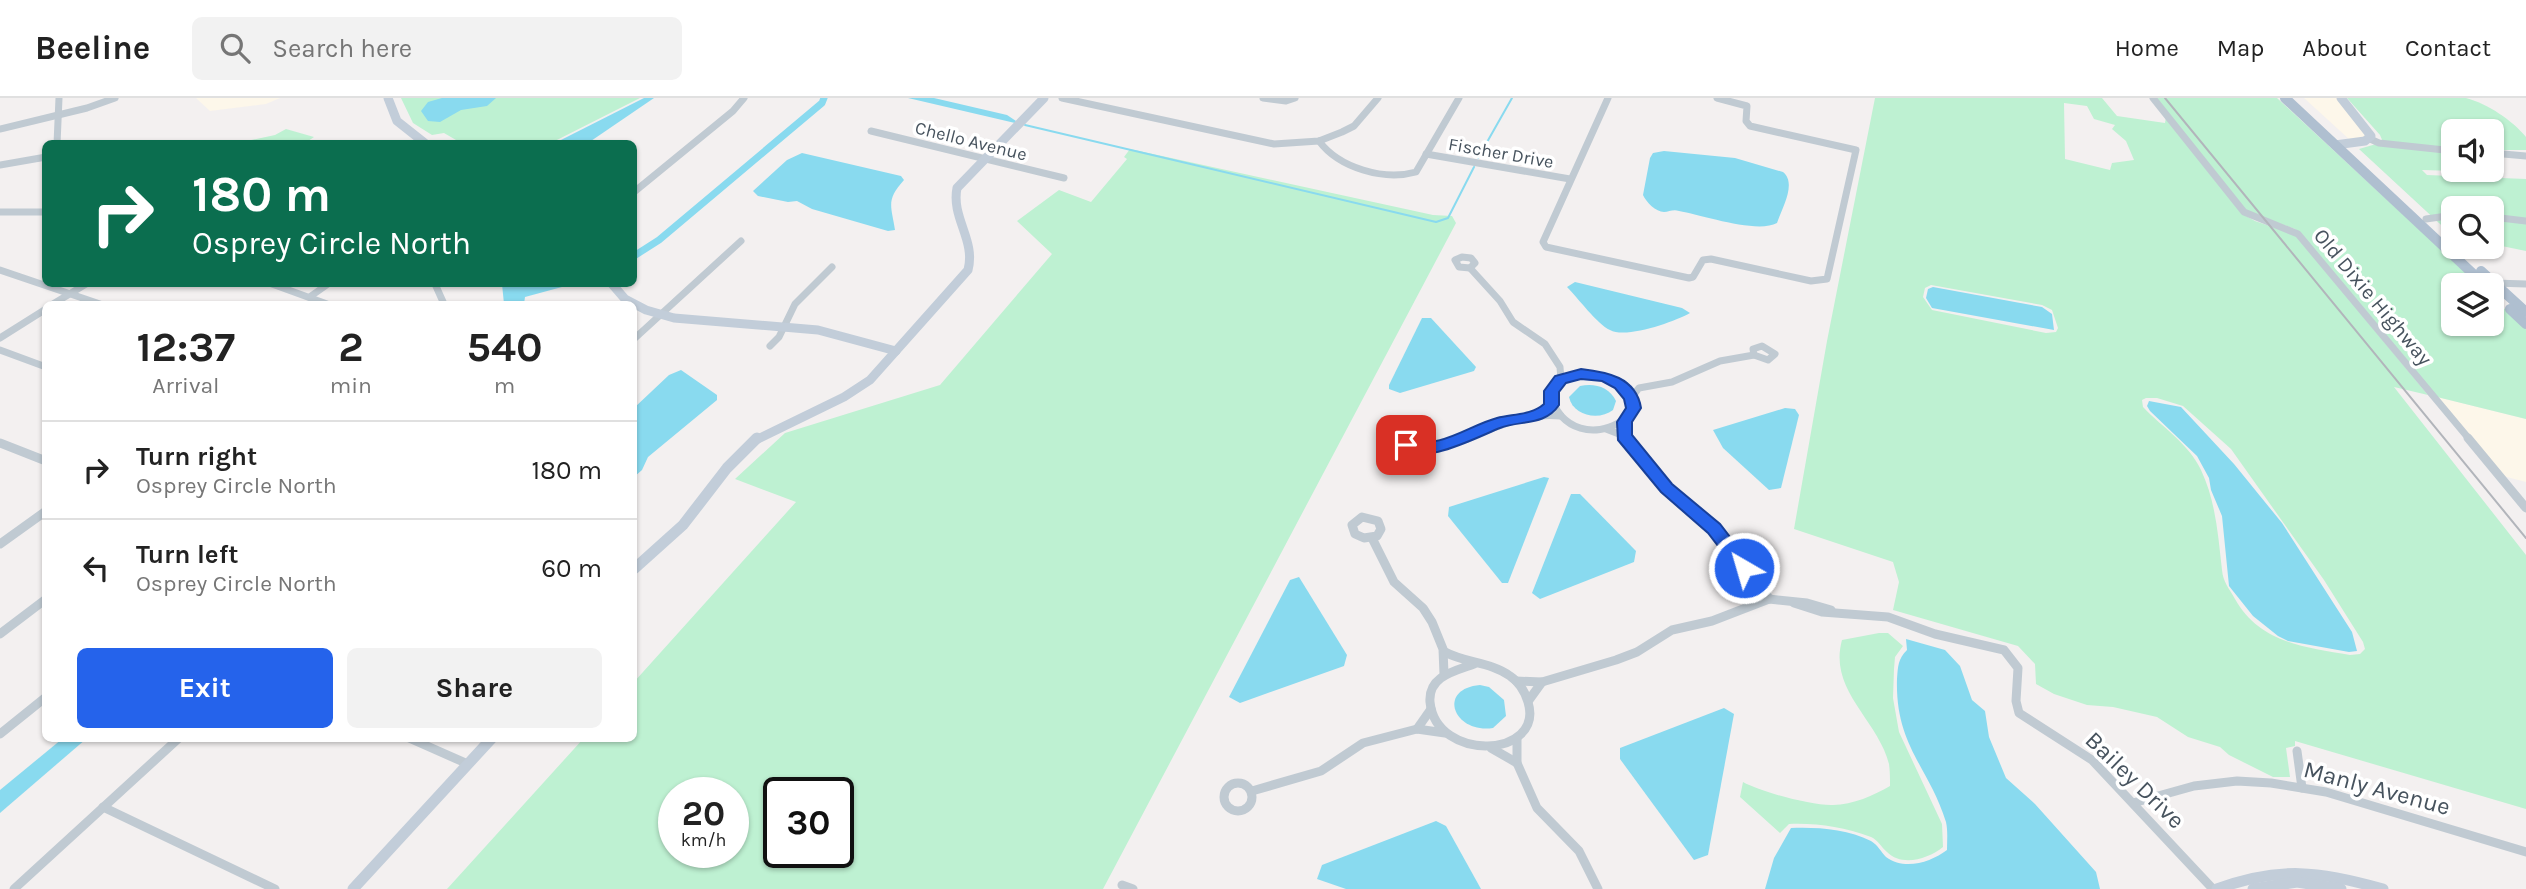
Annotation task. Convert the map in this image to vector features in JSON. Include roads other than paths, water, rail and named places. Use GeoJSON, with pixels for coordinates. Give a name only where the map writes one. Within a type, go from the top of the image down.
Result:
{"type":"FeatureCollection","features":[{"type":"Feature","properties":{"kind":"main road"},"geometry":{"type":"LineString","coordinates":[[2285,98],[2441,233]]}},
{"type":"Feature","properties":{"kind":"main road"},"geometry":{"type":"LineString","coordinates":[[2295,98],[2340,145],[2475,273]]}},
{"type":"Feature","properties":{"kind":"main road"},"geometry":{"type":"LineString","coordinates":[[2465,259],[2478,273]]}},
{"type":"Feature","properties":{"kind":"main road"},"geometry":{"type":"LineString","coordinates":[[2504,296],[2526,312]]}},
{"type":"Feature","properties":{"kind":"main road"},"geometry":{"type":"LineString","coordinates":[[2504,301],[2526,324]]}},
{"type":"Feature","properties":{"kind":"street"},"geometry":{"type":"LineString","coordinates":[[57,140],[60,98]]}},
{"type":"Feature","properties":{"kind":"street"},"geometry":{"type":"LineString","coordinates":[[0,130],[115,98]]}},
{"type":"Feature","properties":{"kind":"street"},"geometry":{"type":"LineString","coordinates":[[388,98],[397,121],[421,140]]}},
{"type":"Feature","properties":{"kind":"street"},"geometry":{"type":"LineString","coordinates":[[637,190],[733,111],[744,98]]}},
{"type":"Feature","properties":{"kind":"street"},"geometry":{"type":"LineString","coordinates":[[637,566],[683,525],[727,468],[760,436],[858,390],[968,270],[972,262],[971,242],[954,207],[957,188],[1044,98]]}},
{"type":"Feature","properties":{"kind":"street"},"geometry":{"type":"LineString","coordinates":[[1062,98],[1249,141],[1275,144],[1319,141],[1354,126],[1378,98]]}},
{"type":"Feature","properties":{"kind":"street"},"geometry":{"type":"LineString","coordinates":[[1264,98],[1286,101],[1295,98]]}},
{"type":"Feature","properties":{"kind":"street"},"geometry":{"type":"LineString","coordinates":[[1319,141],[1330,155],[1348,164],[1398,176],[1416,172],[1459,98]]}},
{"type":"Feature","properties":{"kind":"street"},"geometry":{"type":"LineString","coordinates":[[1608,98],[1543,242],[1546,247],[1689,278],[1693,277],[1703,260],[1711,258],[1811,281],[1827,279],[1856,150],[1750,126],[1746,121],[1747,106],[1717,98]]}},
{"type":"Feature","properties":{"kind":"street","name":"Old Dixie Highway"},"geometry":{"type":"LineString","coordinates":[[2153,98],[2244,212],[2298,234],[2526,508]]}},
{"type":"Feature","properties":{"kind":"street"},"geometry":{"type":"LineString","coordinates":[[2341,98],[2367,127],[2371,136],[2368,138]]}},
{"type":"Feature","properties":{"kind":"street","name":"Chello Avenue"},"geometry":{"type":"LineString","coordinates":[[871,131],[1064,178]]}},
{"type":"Feature","properties":{"kind":"street"},"geometry":{"type":"LineString","coordinates":[[2340,145],[2368,138],[2379,143],[2441,150]]}},
{"type":"Feature","properties":{"kind":"street","name":"Fischer Drive"},"geometry":{"type":"LineString","coordinates":[[1426,154],[1570,179]]}},
{"type":"Feature","properties":{"kind":"street"},"geometry":{"type":"LineString","coordinates":[[2504,154],[2526,156]]}},
{"type":"Feature","properties":{"kind":"street"},"geometry":{"type":"LineString","coordinates":[[0,165],[42,158]]}},
{"type":"Feature","properties":{"kind":"street"},"geometry":{"type":"LineString","coordinates":[[0,212],[42,212]]}},
{"type":"Feature","properties":{"kind":"street"},"geometry":{"type":"LineString","coordinates":[[2426,219],[2441,217]]}},
{"type":"Feature","properties":{"kind":"street"},"geometry":{"type":"LineString","coordinates":[[2504,218],[2526,221]]}},
{"type":"Feature","properties":{"kind":"street"},"geometry":{"type":"LineString","coordinates":[[637,336],[741,242]]}},
{"type":"Feature","properties":{"kind":"street"},"geometry":{"type":"LineString","coordinates":[[770,346],[784,327],[795,304],[832,267]]}},
{"type":"Feature","properties":{"kind":"street"},"geometry":{"type":"LineString","coordinates":[[1470,268],[1500,301],[1513,322],[1545,344],[1560,367],[1561,380]]}},
{"type":"Feature","properties":{"kind":"street"},"geometry":{"type":"LineString","coordinates":[[0,270],[42,284]]}},
{"type":"Feature","properties":{"kind":"street"},"geometry":{"type":"LineString","coordinates":[[2504,287],[2526,284]]}},
{"type":"Feature","properties":{"kind":"street"},"geometry":{"type":"LineString","coordinates":[[50,287],[91,301]]}},
{"type":"Feature","properties":{"kind":"street"},"geometry":{"type":"LineString","coordinates":[[58,301],[81,287]]}},
{"type":"Feature","properties":{"kind":"street"},"geometry":{"type":"LineString","coordinates":[[282,287],[321,301]]}},
{"type":"Feature","properties":{"kind":"street"},"geometry":{"type":"LineString","coordinates":[[311,296],[324,287]]}},
{"type":"Feature","properties":{"kind":"street"},"geometry":{"type":"LineString","coordinates":[[614,287],[627,301]]}},
{"type":"Feature","properties":{"kind":"street"},"geometry":{"type":"LineString","coordinates":[[637,304],[715,325],[822,330],[896,351]]}},
{"type":"Feature","properties":{"kind":"street"},"geometry":{"type":"LineString","coordinates":[[0,338],[42,312]]}},
{"type":"Feature","properties":{"kind":"street"},"geometry":{"type":"LineString","coordinates":[[0,350],[42,366]]}},
{"type":"Feature","properties":{"kind":"street"},"geometry":{"type":"LineString","coordinates":[[1560,367],[1577,374],[1601,376],[1639,388],[1672,382],[1707,365],[1754,355]]}},
{"type":"Feature","properties":{"kind":"street"},"geometry":{"type":"LineString","coordinates":[[1561,416],[1552,405],[1551,391],[1561,380],[1577,374]]}},
{"type":"Feature","properties":{"kind":"street"},"geometry":{"type":"LineString","coordinates":[[1620,384],[1632,398]]}},
{"type":"Feature","properties":{"kind":"street"},"geometry":{"type":"LineString","coordinates":[[1606,429],[1625,422],[1632,413],[1632,398],[1639,388]]}},
{"type":"Feature","properties":{"kind":"street"},"geometry":{"type":"LineString","coordinates":[[1542,414],[1552,405]]}},
{"type":"Feature","properties":{"kind":"street"},"geometry":{"type":"LineString","coordinates":[[1415,449],[1463,440],[1498,423],[1542,414],[1561,416],[1582,427],[1606,429],[1624,436],[1667,488],[1714,528],[1731,553],[1759,581],[1769,599],[1712,621],[1672,630],[1637,653],[1542,682],[1516,681]]}},
{"type":"Feature","properties":{"kind":"street"},"geometry":{"type":"LineString","coordinates":[[1624,436],[1625,422]]}},
{"type":"Feature","properties":{"kind":"street"},"geometry":{"type":"LineString","coordinates":[[0,443],[42,459]]}},
{"type":"Feature","properties":{"kind":"street"},"geometry":{"type":"LineString","coordinates":[[0,544],[42,514]]}},
{"type":"Feature","properties":{"kind":"street"},"geometry":{"type":"LineString","coordinates":[[1372,538],[1394,583],[1423,608],[1445,652],[1447,662],[1444,674]]}},
{"type":"Feature","properties":{"kind":"street","name":"Bailey Drive"},"geometry":{"type":"LineString","coordinates":[[1769,599],[1794,603],[1807,609],[1888,617],[1935,635],[2004,650],[2018,668],[2016,701],[2019,713],[2092,761],[2215,889]]}},
{"type":"Feature","properties":{"kind":"street"},"geometry":{"type":"LineString","coordinates":[[0,634],[42,602]]}},
{"type":"Feature","properties":{"kind":"street"},"geometry":{"type":"LineString","coordinates":[[1445,652],[1460,662],[1491,666],[1506,672],[1516,681],[1528,700],[1530,719],[1517,738],[1517,763],[1537,808],[1579,851],[1598,889]]}},
{"type":"Feature","properties":{"kind":"street"},"geometry":{"type":"LineString","coordinates":[[1474,664],[1444,674],[1434,684],[1430,697],[1431,709],[1446,733],[1469,747],[1491,748],[1517,738]]}},
{"type":"Feature","properties":{"kind":"street"},"geometry":{"type":"LineString","coordinates":[[1528,700],[1542,682]]}},
{"type":"Feature","properties":{"kind":"street"},"geometry":{"type":"LineString","coordinates":[[0,734],[42,700]]}},
{"type":"Feature","properties":{"kind":"street"},"geometry":{"type":"LineString","coordinates":[[1417,729],[1431,709]]}},
{"type":"Feature","properties":{"kind":"street"},"geometry":{"type":"LineString","coordinates":[[1252,791],[1284,779],[1321,771],[1363,743],[1417,729],[1446,733]]}},
{"type":"Feature","properties":{"kind":"street"},"geometry":{"type":"LineString","coordinates":[[14,889],[175,742]]}},
{"type":"Feature","properties":{"kind":"street"},"geometry":{"type":"LineString","coordinates":[[418,742],[468,764]]}},
{"type":"Feature","properties":{"kind":"street"},"geometry":{"type":"LineString","coordinates":[[353,889],[488,742]]}},
{"type":"Feature","properties":{"kind":"street"},"geometry":{"type":"LineString","coordinates":[[1491,748],[1517,763]]}},
{"type":"Feature","properties":{"kind":"street"},"geometry":{"type":"LineString","coordinates":[[2297,751],[2302,788]]}},
{"type":"Feature","properties":{"kind":"street","name":"Manly Avenue"},"geometry":{"type":"LineString","coordinates":[[2133,803],[2194,786],[2237,781],[2302,788],[2326,792],[2526,852]]}},
{"type":"Feature","properties":{"kind":"street"},"geometry":{"type":"LineString","coordinates":[[103,807],[275,889]]}},
{"type":"Feature","properties":{"kind":"street"},"geometry":{"type":"LineString","coordinates":[[2215,889],[2246,877],[2289,870],[2337,876],[2383,889]]}},
{"type":"Feature","properties":{"kind":"street"},"geometry":{"type":"LineString","coordinates":[[2253,889],[2284,882],[2341,889]]}},
{"type":"Feature","properties":{"kind":"street"},"geometry":{"type":"LineString","coordinates":[[1122,885],[1133,889]]}},
{"type":"Feature","properties":{"kind":"water"},"geometry":{"type":"Polygon","coordinates":[[[442,98],[496,98],[487,106],[461,110],[440,122],[428,121],[421,111],[428,102],[442,98]]]}},
{"type":"Feature","properties":{"kind":"water"},"geometry":{"type":"Polygon","coordinates":[[[644,98],[654,98],[592,140],[561,140],[644,98]]]}},
{"type":"Feature","properties":{"kind":"water"},"geometry":{"type":"Polygon","coordinates":[[[908,98],[934,98],[1007,115],[1016,121],[1015,123],[908,98]]]}},
{"type":"Feature","properties":{"kind":"water"},"geometry":{"type":"Polygon","coordinates":[[[1664,151],[1735,158],[1783,172],[1789,182],[1789,189],[1777,223],[1768,226],[1743,225],[1677,210],[1661,212],[1643,195],[1650,158],[1653,153],[1664,151]]]}},
{"type":"Feature","properties":{"kind":"water"},"geometry":{"type":"Polygon","coordinates":[[[802,153],[901,176],[904,180],[894,193],[891,203],[895,230],[888,231],[812,209],[797,201],[788,202],[758,196],[753,191],[787,160],[802,153]]]}},
{"type":"Feature","properties":{"kind":"water"},"geometry":{"type":"Polygon","coordinates":[[[1575,282],[1682,308],[1690,313],[1650,328],[1617,332],[1599,322],[1567,287],[1575,282]]]}},
{"type":"Feature","properties":{"kind":"water"},"geometry":{"type":"Polygon","coordinates":[[[502,287],[562,287],[525,297],[524,301],[504,301],[502,287]]]}},
{"type":"Feature","properties":{"kind":"water"},"geometry":{"type":"Polygon","coordinates":[[[1933,287],[2042,307],[2052,314],[2054,330],[1932,308],[1926,298],[1928,289],[1933,287]]]}},
{"type":"Feature","properties":{"kind":"water"},"geometry":{"type":"Polygon","coordinates":[[[1422,318],[1431,318],[1476,367],[1474,371],[1400,393],[1389,389],[1389,385],[1422,318]]]}},
{"type":"Feature","properties":{"kind":"water"},"geometry":{"type":"Polygon","coordinates":[[[681,370],[717,395],[717,400],[648,457],[637,474],[637,405],[669,375],[681,370]]]}},
{"type":"Feature","properties":{"kind":"water"},"geometry":{"type":"Polygon","coordinates":[[[1591,385],[1605,389],[1616,401],[1613,410],[1594,416],[1576,409],[1569,397],[1580,386],[1591,385]]]}},
{"type":"Feature","properties":{"kind":"water"},"geometry":{"type":"Polygon","coordinates":[[[2149,401],[2181,407],[2234,464],[2282,523],[2352,632],[2357,651],[2349,652],[2288,641],[2253,616],[2229,586],[2222,516],[2209,478],[2197,456],[2150,411],[2147,406],[2149,401]]]}},
{"type":"Feature","properties":{"kind":"water"},"geometry":{"type":"Polygon","coordinates":[[[1785,408],[1795,409],[1799,415],[1781,488],[1769,490],[1723,448],[1713,430],[1785,408]]]}},
{"type":"Feature","properties":{"kind":"water"},"geometry":{"type":"Polygon","coordinates":[[[1544,477],[1549,478],[1508,583],[1502,583],[1448,516],[1449,507],[1544,477]]]}},
{"type":"Feature","properties":{"kind":"water"},"geometry":{"type":"Polygon","coordinates":[[[1571,494],[1580,494],[1636,551],[1634,562],[1540,599],[1532,593],[1571,494]]]}},
{"type":"Feature","properties":{"kind":"water"},"geometry":{"type":"Polygon","coordinates":[[[1299,577],[1347,655],[1344,666],[1240,703],[1229,697],[1290,580],[1299,577]]]}},
{"type":"Feature","properties":{"kind":"water"},"geometry":{"type":"Polygon","coordinates":[[[1906,639],[1945,650],[1960,666],[1972,700],[1985,711],[1989,737],[2006,778],[2035,804],[2096,872],[2100,889],[1765,889],[1774,858],[1791,828],[1852,834],[1871,841],[1886,857],[1901,863],[1926,861],[1947,850],[1946,822],[1901,722],[1897,679],[1899,663],[1907,650],[1906,639]]]}},
{"type":"Feature","properties":{"kind":"water"},"geometry":{"type":"Polygon","coordinates":[[[1480,685],[1489,687],[1504,700],[1506,716],[1493,728],[1479,728],[1468,724],[1455,710],[1454,702],[1458,694],[1466,688],[1480,685]]]}},
{"type":"Feature","properties":{"kind":"water"},"geometry":{"type":"Polygon","coordinates":[[[1724,708],[1734,714],[1708,855],[1694,860],[1620,759],[1620,748],[1724,708]]]}},
{"type":"Feature","properties":{"kind":"water"},"geometry":{"type":"Polygon","coordinates":[[[58,742],[83,742],[0,813],[0,790],[58,742]]]}},
{"type":"Feature","properties":{"kind":"water"},"geometry":{"type":"Polygon","coordinates":[[[1436,821],[1446,826],[1481,889],[1346,889],[1317,879],[1322,865],[1436,821]]]}},
{"type":"Feature","properties":{"kind":"waterway"},"geometry":{"type":"LineString","coordinates":[[637,254],[659,240],[822,103],[824,98]]}},
{"type":"Feature","properties":{"kind":"waterway"},"geometry":{"type":"LineString","coordinates":[[1478,158],[1512,98]]}},
{"type":"Feature","properties":{"kind":"waterway"},"geometry":{"type":"LineString","coordinates":[[1025,125],[1436,222],[1448,218],[1474,167]]}},
{"type":"Feature","properties":{"kind":"railway"},"geometry":{"type":"LineString","coordinates":[[2165,98],[2526,538]]}}]}
